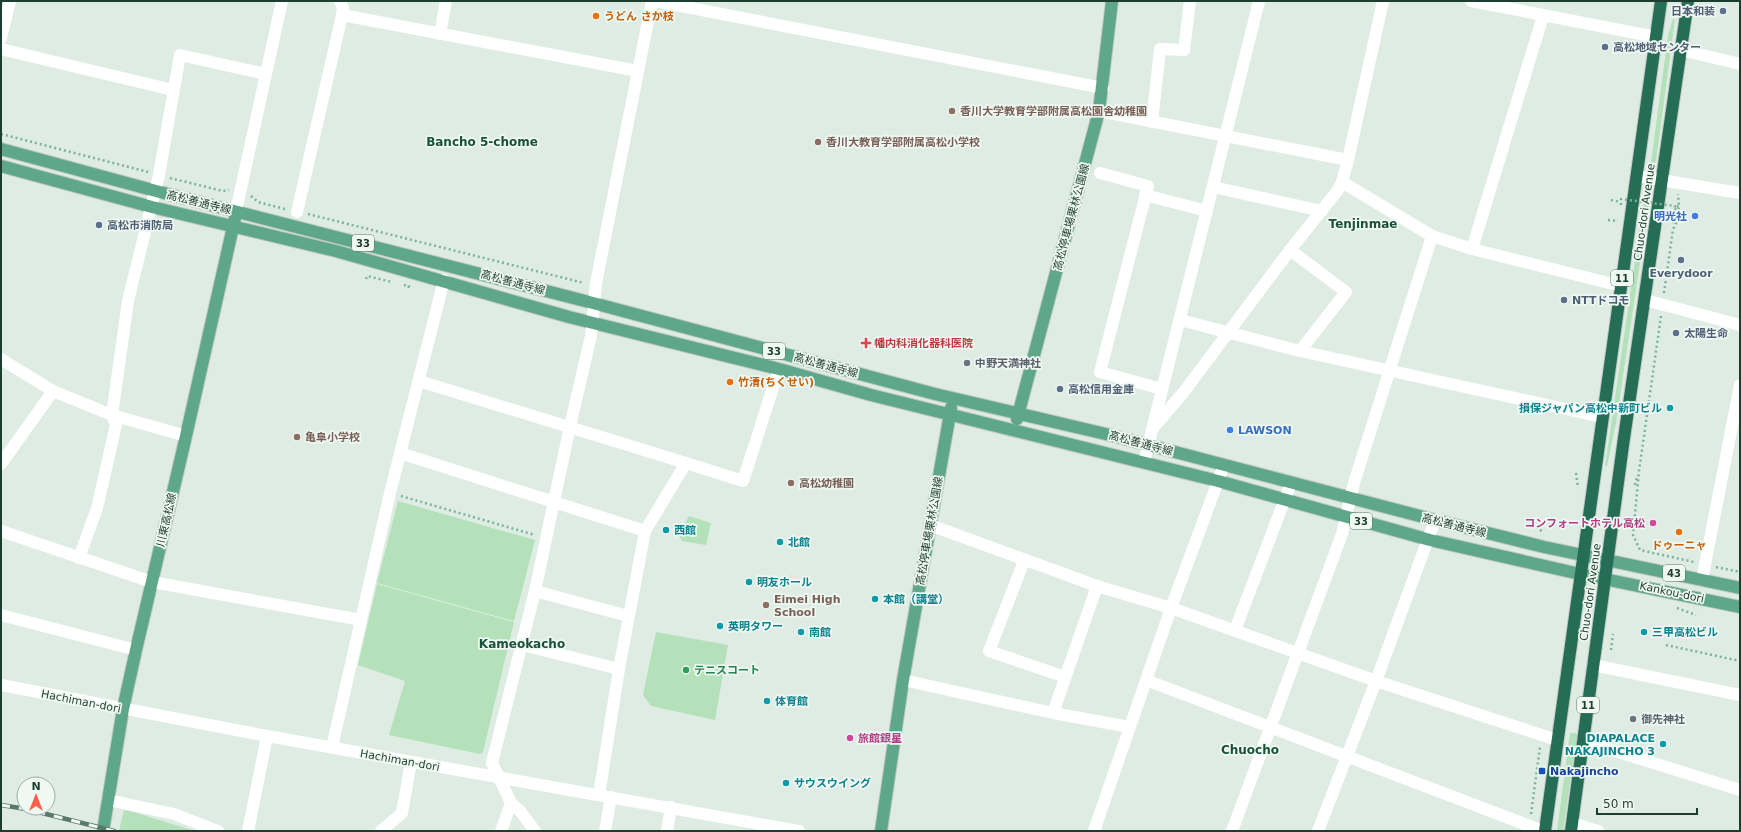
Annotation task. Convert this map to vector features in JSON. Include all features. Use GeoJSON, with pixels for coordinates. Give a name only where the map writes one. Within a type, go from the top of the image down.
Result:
{"type":"FeatureCollection","features":[{"type":"Feature","properties":{"kind":"highway","name":"Chuo-dori Avenue"},"geometry":{"type":"LineString","coordinates":[[1544,831],[1582,555],[1662,1]]}},
{"type":"Feature","properties":{"kind":"highway","name":"Chuo-dori Avenue"},"geometry":{"type":"LineString","coordinates":[[1571,827],[1607,560],[1688,1]]}},
{"type":"Feature","properties":{"kind":"main road","name":"高松停車場栗林公園線"},"geometry":{"type":"LineString","coordinates":[[1015,430],[1100,111],[1112,1]]}},
{"type":"Feature","properties":{"kind":"main road","name":"高松善通寺線"},"geometry":{"type":"LineString","coordinates":[[1,150],[954,398],[1019,412],[1435,520],[1607,560]]}},
{"type":"Feature","properties":{"kind":"main road","name":"高松善通寺線"},"geometry":{"type":"LineString","coordinates":[[1,166],[152,208],[336,251],[592,322],[779,369],[949,415],[1218,481],[1430,540],[1580,574],[1605,578]]}},
{"type":"Feature","properties":{"kind":"main road","name":"川東高松線"},"geometry":{"type":"LineString","coordinates":[[103,831],[123,709],[236,211]]}},
{"type":"Feature","properties":{"kind":"main road","name":"高松停車場栗林公園線"},"geometry":{"type":"LineString","coordinates":[[881,831],[903,680],[949,415],[954,398]]}},
{"type":"Feature","properties":{"kind":"main road","name":"Kankou-dori"},"geometry":{"type":"LineString","coordinates":[[1607,560],[1740,588]]}},
{"type":"Feature","properties":{"kind":"main road","name":"Kankou-dori"},"geometry":{"type":"LineString","coordinates":[[1605,578],[1740,607]]}},
{"type":"Feature","properties":{"kind":"street"},"geometry":{"type":"LineString","coordinates":[[1,38],[10,1]]}},
{"type":"Feature","properties":{"kind":"street"},"geometry":{"type":"LineString","coordinates":[[236,211],[282,1]]}},
{"type":"Feature","properties":{"kind":"street"},"geometry":{"type":"LineString","coordinates":[[297,212],[342,15],[343,8],[340,1]]}},
{"type":"Feature","properties":{"kind":"street"},"geometry":{"type":"LineString","coordinates":[[440,34],[446,1]]}},
{"type":"Feature","properties":{"kind":"street"},"geometry":{"type":"LineString","coordinates":[[535,831],[521,812],[511,803],[492,763],[535,591],[570,426],[591,336],[593,303],[597,277],[652,1]]}},
{"type":"Feature","properties":{"kind":"street"},"geometry":{"type":"LineString","coordinates":[[655,1],[1103,88]]}},
{"type":"Feature","properties":{"kind":"street"},"geometry":{"type":"LineString","coordinates":[[1152,122],[1160,49],[1184,50],[1190,1]]}},
{"type":"Feature","properties":{"kind":"street"},"geometry":{"type":"LineString","coordinates":[[1144,462],[1259,1]]}},
{"type":"Feature","properties":{"kind":"street"},"geometry":{"type":"LineString","coordinates":[[1153,428],[1338,190],[1342,182],[1348,160],[1383,1]]}},
{"type":"Feature","properties":{"kind":"street"},"geometry":{"type":"LineString","coordinates":[[1471,1],[1656,37]]}},
{"type":"Feature","properties":{"kind":"street"},"geometry":{"type":"LineString","coordinates":[[342,15],[638,71]]}},
{"type":"Feature","properties":{"kind":"street"},"geometry":{"type":"LineString","coordinates":[[1472,249],[1543,16]]}},
{"type":"Feature","properties":{"kind":"street"},"geometry":{"type":"LineString","coordinates":[[1,49],[173,90]]}},
{"type":"Feature","properties":{"kind":"street"},"geometry":{"type":"LineString","coordinates":[[1681,50],[1740,64]]}},
{"type":"Feature","properties":{"kind":"street"},"geometry":{"type":"LineString","coordinates":[[79,558],[97,508],[116,425],[112,415],[128,301],[156,191],[180,55],[266,74]]}},
{"type":"Feature","properties":{"kind":"street"},"geometry":{"type":"LineString","coordinates":[[1100,111],[1348,160]]}},
{"type":"Feature","properties":{"kind":"street"},"geometry":{"type":"LineString","coordinates":[[1100,173],[1148,186],[1100,372],[1162,389]]}},
{"type":"Feature","properties":{"kind":"street"},"geometry":{"type":"LineString","coordinates":[[1637,176],[1740,193]]}},
{"type":"Feature","properties":{"kind":"street"},"geometry":{"type":"LineString","coordinates":[[1342,182],[1432,236],[1472,249],[1621,286]]}},
{"type":"Feature","properties":{"kind":"street"},"geometry":{"type":"LineString","coordinates":[[1213,187],[1322,211]]}},
{"type":"Feature","properties":{"kind":"street"},"geometry":{"type":"LineString","coordinates":[[1146,195],[1207,211]]}},
{"type":"Feature","properties":{"kind":"street"},"geometry":{"type":"LineString","coordinates":[[1232,831],[1342,534],[1350,498],[1432,236]]}},
{"type":"Feature","properties":{"kind":"street"},"geometry":{"type":"LineString","coordinates":[[1290,250],[1346,292],[1300,351]]}},
{"type":"Feature","properties":{"kind":"street"},"geometry":{"type":"LineString","coordinates":[[332,747],[390,493],[444,280]]}},
{"type":"Feature","properties":{"kind":"street"},"geometry":{"type":"LineString","coordinates":[[1645,300],[1740,325]]}},
{"type":"Feature","properties":{"kind":"street"},"geometry":{"type":"LineString","coordinates":[[1180,320],[1300,351],[1602,417]]}},
{"type":"Feature","properties":{"kind":"street"},"geometry":{"type":"LineString","coordinates":[[1,359],[53,390],[112,415],[186,436]]}},
{"type":"Feature","properties":{"kind":"street"},"geometry":{"type":"LineString","coordinates":[[419,381],[570,426],[743,481],[779,369]]}},
{"type":"Feature","properties":{"kind":"street"},"geometry":{"type":"LineString","coordinates":[[1702,580],[1740,385]]}},
{"type":"Feature","properties":{"kind":"street"},"geometry":{"type":"LineString","coordinates":[[1,464],[53,390]]}},
{"type":"Feature","properties":{"kind":"street"},"geometry":{"type":"LineString","coordinates":[[400,453],[646,531]]}},
{"type":"Feature","properties":{"kind":"street"},"geometry":{"type":"LineString","coordinates":[[606,831],[605,796],[619,669],[628,616],[646,531],[686,463]]}},
{"type":"Feature","properties":{"kind":"street"},"geometry":{"type":"LineString","coordinates":[[1094,831],[1171,608],[1224,465]]}},
{"type":"Feature","properties":{"kind":"street"},"geometry":{"type":"LineString","coordinates":[[1235,630],[1290,483]]}},
{"type":"Feature","properties":{"kind":"street"},"geometry":{"type":"LineString","coordinates":[[1318,831],[1430,540],[1435,520]]}},
{"type":"Feature","properties":{"kind":"street"},"geometry":{"type":"LineString","coordinates":[[930,525],[1097,586],[1171,608],[1376,681],[1557,740]]}},
{"type":"Feature","properties":{"kind":"street"},"geometry":{"type":"LineString","coordinates":[[1,531],[152,582],[361,620]]}},
{"type":"Feature","properties":{"kind":"street"},"geometry":{"type":"LineString","coordinates":[[1024,560],[989,651],[1065,677]]}},
{"type":"Feature","properties":{"kind":"street"},"geometry":{"type":"LineString","coordinates":[[1053,713],[1097,586]]}},
{"type":"Feature","properties":{"kind":"street"},"geometry":{"type":"LineString","coordinates":[[535,591],[628,616]]}},
{"type":"Feature","properties":{"kind":"street"},"geometry":{"type":"LineString","coordinates":[[1,615],[136,650]]}},
{"type":"Feature","properties":{"kind":"street"},"geometry":{"type":"LineString","coordinates":[[522,645],[619,669]]}},
{"type":"Feature","properties":{"kind":"street"},"geometry":{"type":"LineString","coordinates":[[1594,664],[1740,695]]}},
{"type":"Feature","properties":{"kind":"street"},"geometry":{"type":"LineString","coordinates":[[903,680],[1053,713],[1129,727]]}},
{"type":"Feature","properties":{"kind":"street"},"geometry":{"type":"LineString","coordinates":[[1146,680],[1271,729],[1347,756],[1544,831]]}},
{"type":"Feature","properties":{"kind":"street","name":"Hachiman-dori"},"geometry":{"type":"LineString","coordinates":[[1,685],[267,736],[499,778],[671,807],[798,831]]}},
{"type":"Feature","properties":{"kind":"street"},"geometry":{"type":"LineString","coordinates":[[248,831],[267,736]]}},
{"type":"Feature","properties":{"kind":"street"},"geometry":{"type":"LineString","coordinates":[[1583,741],[1740,790]]}},
{"type":"Feature","properties":{"kind":"street"},"geometry":{"type":"LineString","coordinates":[[381,831],[402,813],[411,762]]}},
{"type":"Feature","properties":{"kind":"street"},"geometry":{"type":"LineString","coordinates":[[108,800],[174,814],[218,831]]}},
{"type":"Feature","properties":{"kind":"street"},"geometry":{"type":"LineString","coordinates":[[501,831],[511,803]]}},
{"type":"Feature","properties":{"kind":"street"},"geometry":{"type":"LineString","coordinates":[[668,831],[671,807]]}},
{"type":"Feature","properties":{"kind":"street"},"geometry":{"type":"LineString","coordinates":[[1571,827],[1598,831]]}},
{"type":"Feature","properties":{"kind":"path"},"geometry":{"type":"LineString","coordinates":[[250,190],[250,196],[258,202],[578,282],[589,282]]}},
{"type":"Feature","properties":{"kind":"path"},"geometry":{"type":"LineString","coordinates":[[1663,297],[1673,229],[1677,222],[1679,207],[1678,192]]}},
{"type":"Feature","properties":{"kind":"path"},"geometry":{"type":"LineString","coordinates":[[1621,205],[1622,199],[1675,206],[1673,222],[1677,222]]}},
{"type":"Feature","properties":{"kind":"path"},"geometry":{"type":"LineString","coordinates":[[1611,200],[1624,202],[1625,200]]}},
{"type":"Feature","properties":{"kind":"path"},"geometry":{"type":"LineString","coordinates":[[1669,218],[1677,219],[1678,211],[1675,211],[1676,206],[1679,207]]}},
{"type":"Feature","properties":{"kind":"path"},"geometry":{"type":"LineString","coordinates":[[367,277],[392,282]]}},
{"type":"Feature","properties":{"kind":"path"},"geometry":{"type":"LineString","coordinates":[[404,285],[409,286],[407,290]]}},
{"type":"Feature","properties":{"kind":"path"},"geometry":{"type":"LineString","coordinates":[[1661,312],[1638,471],[1633,535],[1640,550],[1740,572]]}},
{"type":"Feature","properties":{"kind":"path"},"geometry":{"type":"LineString","coordinates":[[1634,485],[1638,471]]}},
{"type":"Feature","properties":{"kind":"path"},"geometry":{"type":"LineString","coordinates":[[1576,473],[1578,488]]}},
{"type":"Feature","properties":{"kind":"path"},"geometry":{"type":"LineString","coordinates":[[390,493],[547,539]]}},
{"type":"Feature","properties":{"kind":"path"},"geometry":{"type":"LineString","coordinates":[[1532,524],[1543,532]]}},
{"type":"Feature","properties":{"kind":"path"},"geometry":{"type":"LineString","coordinates":[[1658,559],[1663,555]]}},
{"type":"Feature","properties":{"kind":"path"},"geometry":{"type":"LineString","coordinates":[[1677,608],[1696,615]]}},
{"type":"Feature","properties":{"kind":"path"},"geometry":{"type":"LineString","coordinates":[[1611,650],[1613,634]]}},
{"type":"Feature","properties":{"kind":"path"},"geometry":{"type":"LineString","coordinates":[[1666,645],[1740,660]]}},
{"type":"Feature","properties":{"kind":"path"},"geometry":{"type":"LineString","coordinates":[[1530,820],[1541,741]]}},
{"type":"Feature","properties":{"kind":"green space"},"geometry":{"type":"Polygon","coordinates":[[[1673,19],[1675,19],[1656,161],[1655,163],[1651,163],[1668,36],[1673,19]]]}},
{"type":"Feature","properties":{"kind":"green space"},"geometry":{"type":"Polygon","coordinates":[[[1645,193],[1650,194],[1650,196],[1616,423],[1607,466],[1605,466],[1645,193]]]}},
{"type":"Feature","properties":{"kind":"green space"},"geometry":{"type":"Polygon","coordinates":[[[398,501],[535,540],[514,621],[377,583],[398,501]]]}},
{"type":"Feature","properties":{"kind":"green space"},"geometry":{"type":"Polygon","coordinates":[[[689,516],[711,523],[706,545],[682,541],[679,534],[689,516]]]}},
{"type":"Feature","properties":{"kind":"green space"},"geometry":{"type":"Polygon","coordinates":[[[377,584],[514,622],[483,752],[480,754],[389,735],[405,681],[358,665],[377,584]]]}},
{"type":"Feature","properties":{"kind":"green space","name":"テニスコート"},"geometry":{"type":"Polygon","coordinates":[[[656,632],[728,645],[715,720],[651,706],[643,695],[656,632]]]}},
{"type":"Feature","properties":{"kind":"green space"},"geometry":{"type":"Polygon","coordinates":[[[1570,733],[1576,733],[1577,735],[1563,831],[1557,831],[1570,733]]]}},
{"type":"Feature","properties":{"kind":"green space"},"geometry":{"type":"Polygon","coordinates":[[[124,810],[133,812],[195,831],[119,831],[124,810]]]}},
{"type":"Feature","properties":{"kind":"railway"},"geometry":{"type":"LineString","coordinates":[[1,805],[26,809],[114,831]]}},
{"type":"Feature","properties":{"kind":"place","name":"日本和装"},"geometry":{"type":"Point","coordinates":[1723,11]}},
{"type":"Feature","properties":{"kind":"place","name":"うどん さか枝"},"geometry":{"type":"Point","coordinates":[596,16]}},
{"type":"Feature","properties":{"kind":"place","name":"高松地域センター"},"geometry":{"type":"Point","coordinates":[1605,47]}},
{"type":"Feature","properties":{"kind":"place","name":"香川大学教育学部附属高松園舎幼稚園"},"geometry":{"type":"Point","coordinates":[952,111]}},
{"type":"Feature","properties":{"kind":"place","name":"香川大教育学部附属高松小学校"},"geometry":{"type":"Point","coordinates":[818,142]}},
{"type":"Feature","properties":{"kind":"place","name":"明光社"},"geometry":{"type":"Point","coordinates":[1695,216]}},
{"type":"Feature","properties":{"kind":"place","name":"高松市消防局"},"geometry":{"type":"Point","coordinates":[99,225]}},
{"type":"Feature","properties":{"kind":"place","name":"Everydoor"},"geometry":{"type":"Point","coordinates":[1681,260]}},
{"type":"Feature","properties":{"kind":"place","name":"NTTドコモ"},"geometry":{"type":"Point","coordinates":[1564,300]}},
{"type":"Feature","properties":{"kind":"place","name":"太陽生命"},"geometry":{"type":"Point","coordinates":[1676,333]}},
{"type":"Feature","properties":{"kind":"place","name":"幡内科消化器科医院"},"geometry":{"type":"Point","coordinates":[866,343]}},
{"type":"Feature","properties":{"kind":"place","name":"中野天満神社"},"geometry":{"type":"Point","coordinates":[967,363]}},
{"type":"Feature","properties":{"kind":"place","name":"竹清(ちくせい)"},"geometry":{"type":"Point","coordinates":[730,382]}},
{"type":"Feature","properties":{"kind":"place","name":"高松信用金庫"},"geometry":{"type":"Point","coordinates":[1060,389]}},
{"type":"Feature","properties":{"kind":"place","name":"損保ジャパン高松中新町ビル"},"geometry":{"type":"Point","coordinates":[1670,408]}},
{"type":"Feature","properties":{"kind":"place","name":"LAWSON"},"geometry":{"type":"Point","coordinates":[1230,430]}},
{"type":"Feature","properties":{"kind":"place","name":"亀阜小学校"},"geometry":{"type":"Point","coordinates":[297,437]}},
{"type":"Feature","properties":{"kind":"place","name":"高松幼稚園"},"geometry":{"type":"Point","coordinates":[791,483]}},
{"type":"Feature","properties":{"kind":"place","name":"コンフォートホテル高松"},"geometry":{"type":"Point","coordinates":[1653,523]}},
{"type":"Feature","properties":{"kind":"place","name":"西館"},"geometry":{"type":"Point","coordinates":[666,530]}},
{"type":"Feature","properties":{"kind":"place","name":"ドゥーニャ"},"geometry":{"type":"Point","coordinates":[1679,532]}},
{"type":"Feature","properties":{"kind":"place","name":"北館"},"geometry":{"type":"Point","coordinates":[780,542]}},
{"type":"Feature","properties":{"kind":"place","name":"明友ホール"},"geometry":{"type":"Point","coordinates":[749,582]}},
{"type":"Feature","properties":{"kind":"place","name":"本館（講堂）"},"geometry":{"type":"Point","coordinates":[875,599]}},
{"type":"Feature","properties":{"kind":"place","name":"Eimei High School"},"geometry":{"type":"Point","coordinates":[766,605]}},
{"type":"Feature","properties":{"kind":"place","name":"英明タワー"},"geometry":{"type":"Point","coordinates":[720,626]}},
{"type":"Feature","properties":{"kind":"place","name":"南館"},"geometry":{"type":"Point","coordinates":[801,632]}},
{"type":"Feature","properties":{"kind":"place","name":"三甲高松ビル"},"geometry":{"type":"Point","coordinates":[1644,632]}},
{"type":"Feature","properties":{"kind":"place","name":"テニスコート"},"geometry":{"type":"Point","coordinates":[686,670]}},
{"type":"Feature","properties":{"kind":"place","name":"体育館"},"geometry":{"type":"Point","coordinates":[767,701]}},
{"type":"Feature","properties":{"kind":"place","name":"御先神社"},"geometry":{"type":"Point","coordinates":[1633,719]}},
{"type":"Feature","properties":{"kind":"place","name":"旅館銀星"},"geometry":{"type":"Point","coordinates":[850,738]}},
{"type":"Feature","properties":{"kind":"place","name":"DIAPALACE NAKAJINCHO 3"},"geometry":{"type":"Point","coordinates":[1663,744]}},
{"type":"Feature","properties":{"kind":"place","name":"Nakajincho"},"geometry":{"type":"Point","coordinates":[1542,771]}},
{"type":"Feature","properties":{"kind":"place","name":"サウスウイング"},"geometry":{"type":"Point","coordinates":[786,783]}},
{"type":"Feature","properties":{"kind":"district","name":"Bancho 5-chome"},"geometry":{"type":"Point","coordinates":[482,142]}},
{"type":"Feature","properties":{"kind":"district","name":"Tenjinmae"},"geometry":{"type":"Point","coordinates":[1363,224]}},
{"type":"Feature","properties":{"kind":"district","name":"Kameokacho"},"geometry":{"type":"Point","coordinates":[522,644]}},
{"type":"Feature","properties":{"kind":"district","name":"Chuocho"},"geometry":{"type":"Point","coordinates":[1250,750]}}]}
